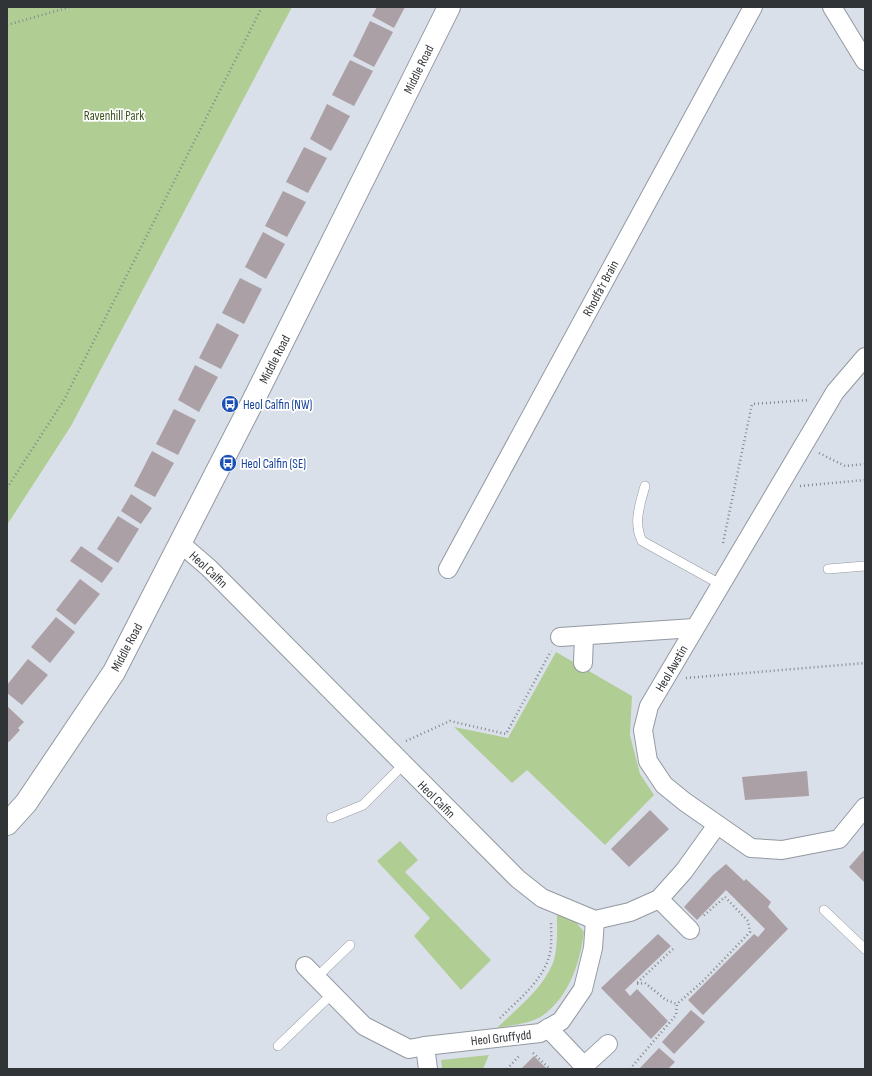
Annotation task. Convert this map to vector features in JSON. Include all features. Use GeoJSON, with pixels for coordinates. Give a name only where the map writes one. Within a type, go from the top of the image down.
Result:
{"type":"FeatureCollection","features":[{"type":"Feature","properties":{"kind":"street","name":"Middle Road"},"geometry":{"type":"LineString","coordinates":[[7,824],[26,803],[114,672],[252,403],[449,7]]}},
{"type":"Feature","properties":{"kind":"street","name":"Rhodfa'r Brain"},"geometry":{"type":"LineString","coordinates":[[448,569],[753,7]]}},
{"type":"Feature","properties":{"kind":"street"},"geometry":{"type":"LineString","coordinates":[[832,7],[865,61]]}},
{"type":"Feature","properties":{"kind":"street","name":"Heol Awstin"},"geometry":{"type":"LineString","coordinates":[[865,357],[832,398],[720,584],[649,706],[643,730],[648,761],[664,785],[717,825],[751,848],[782,850],[839,840],[865,807]]}},
{"type":"Feature","properties":{"kind":"street","name":"Heol Calfin"},"geometry":{"type":"LineString","coordinates":[[180,543],[209,568],[518,879],[542,898],[595,920]]}},
{"type":"Feature","properties":{"kind":"street"},"geometry":{"type":"LineString","coordinates":[[560,637],[694,628]]}},
{"type":"Feature","properties":{"kind":"street"},"geometry":{"type":"LineString","coordinates":[[584,636],[584,663]]}},
{"type":"Feature","properties":{"kind":"street"},"geometry":{"type":"LineString","coordinates":[[595,920],[630,912],[659,898],[684,871],[717,825]]}},
{"type":"Feature","properties":{"kind":"street"},"geometry":{"type":"LineString","coordinates":[[659,898],[695,924]]}},
{"type":"Feature","properties":{"kind":"street","name":"Heol Gruffydd"},"geometry":{"type":"LineString","coordinates":[[311,972],[364,1026],[409,1049],[540,1033],[560,1021],[583,989],[593,948],[595,920]]}},
{"type":"Feature","properties":{"kind":"street"},"geometry":{"type":"LineString","coordinates":[[548,1028],[584,1066],[608,1044]]}},
{"type":"Feature","properties":{"kind":"street"},"geometry":{"type":"LineString","coordinates":[[425,1046],[428,1069]]}},
{"type":"Feature","properties":{"kind":"lane"},"geometry":{"type":"LineString","coordinates":[[645,486],[638,516],[638,534],[642,541],[720,584]]}},
{"type":"Feature","properties":{"kind":"lane"},"geometry":{"type":"LineString","coordinates":[[828,569],[865,566]]}},
{"type":"Feature","properties":{"kind":"lane"},"geometry":{"type":"LineString","coordinates":[[331,818],[363,804],[398,759]]}},
{"type":"Feature","properties":{"kind":"lane"},"geometry":{"type":"LineString","coordinates":[[824,910],[865,949]]}},
{"type":"Feature","properties":{"kind":"lane"},"geometry":{"type":"LineString","coordinates":[[311,972],[350,945]]}},
{"type":"Feature","properties":{"kind":"lane"},"geometry":{"type":"LineString","coordinates":[[278,1046],[332,994]]}},
{"type":"Feature","properties":{"kind":"path"},"geometry":{"type":"LineString","coordinates":[[7,25],[70,7]]}},
{"type":"Feature","properties":{"kind":"path"},"geometry":{"type":"LineString","coordinates":[[7,488],[64,400],[262,7]]}},
{"type":"Feature","properties":{"kind":"path"},"geometry":{"type":"LineString","coordinates":[[735,560],[723,545],[752,404],[832,398]]}},
{"type":"Feature","properties":{"kind":"path"},"geometry":{"type":"LineString","coordinates":[[804,445],[845,466],[865,464]]}},
{"type":"Feature","properties":{"kind":"path"},"geometry":{"type":"LineString","coordinates":[[778,488],[865,480]]}},
{"type":"Feature","properties":{"kind":"path"},"geometry":{"type":"LineString","coordinates":[[398,759],[409,739],[450,721],[506,734],[553,647],[560,637]]}},
{"type":"Feature","properties":{"kind":"path"},"geometry":{"type":"LineString","coordinates":[[664,680],[865,663]]}},
{"type":"Feature","properties":{"kind":"path"},"geometry":{"type":"LineString","coordinates":[[630,1069],[676,1016],[677,1004],[703,982],[750,932],[748,921],[725,897],[695,924]]}},
{"type":"Feature","properties":{"kind":"path"},"geometry":{"type":"LineString","coordinates":[[493,1038],[492,1026],[530,988],[545,968],[550,951],[551,922],[554,904]]}},
{"type":"Feature","properties":{"kind":"path"},"geometry":{"type":"LineString","coordinates":[[673,949],[636,984],[645,983],[666,1000],[677,1004]]}},
{"type":"Feature","properties":{"kind":"path"},"geometry":{"type":"LineString","coordinates":[[532,1051],[550,1069]]}},
{"type":"Feature","properties":{"kind":"green space","name":"Ravenhill Park"},"geometry":{"type":"Polygon","coordinates":[[[7,7],[292,7],[71,426],[7,525],[7,7]]]}},
{"type":"Feature","properties":{"kind":"green space"},"geometry":{"type":"Polygon","coordinates":[[[556,652],[632,696],[630,735],[640,774],[654,795],[605,845],[527,770],[512,783],[454,727],[508,738],[556,652]]]}},
{"type":"Feature","properties":{"kind":"green space"},"geometry":{"type":"Polygon","coordinates":[[[400,841],[418,860],[405,872],[491,960],[461,990],[414,936],[430,918],[377,861],[400,841]]]}},
{"type":"Feature","properties":{"kind":"green space"},"geometry":{"type":"Polygon","coordinates":[[[557,914],[575,921],[584,932],[580,956],[572,978],[559,999],[542,1016],[526,1023],[497,1028],[536,990],[548,973],[556,952],[557,914]]]}},
{"type":"Feature","properties":{"kind":"green space"},"geometry":{"type":"Polygon","coordinates":[[[489,1055],[483,1069],[442,1069],[441,1060],[489,1055]]]}},
{"type":"Feature","properties":{"kind":"building"},"geometry":{"type":"Polygon","coordinates":[[[377,7],[405,7],[394,28],[372,16],[377,7]]]}},
{"type":"Feature","properties":{"kind":"building"},"geometry":{"type":"Polygon","coordinates":[[[370,21],[393,32],[374,67],[353,56],[370,21]]]}},
{"type":"Feature","properties":{"kind":"building"},"geometry":{"type":"Polygon","coordinates":[[[350,60],[373,71],[354,106],[332,95],[350,60]]]}},
{"type":"Feature","properties":{"kind":"building"},"geometry":{"type":"Polygon","coordinates":[[[327,104],[350,116],[331,151],[310,139],[327,104]]]}},
{"type":"Feature","properties":{"kind":"building"},"geometry":{"type":"Polygon","coordinates":[[[304,147],[327,158],[308,193],[286,182],[304,147]]]}},
{"type":"Feature","properties":{"kind":"building"},"geometry":{"type":"Polygon","coordinates":[[[283,191],[306,202],[287,237],[265,226],[283,191]]]}},
{"type":"Feature","properties":{"kind":"building"},"geometry":{"type":"Polygon","coordinates":[[[263,232],[285,244],[266,279],[245,267],[263,232]]]}},
{"type":"Feature","properties":{"kind":"building"},"geometry":{"type":"Polygon","coordinates":[[[240,278],[262,289],[244,324],[222,313],[240,278]]]}},
{"type":"Feature","properties":{"kind":"building"},"geometry":{"type":"Polygon","coordinates":[[[217,323],[239,335],[221,369],[199,358],[217,323]]]}},
{"type":"Feature","properties":{"kind":"building"},"geometry":{"type":"Polygon","coordinates":[[[195,365],[218,377],[199,412],[178,400],[195,365]]]}},
{"type":"Feature","properties":{"kind":"building"},"geometry":{"type":"Polygon","coordinates":[[[174,409],[196,420],[178,455],[156,444],[174,409]]]}},
{"type":"Feature","properties":{"kind":"building"},"geometry":{"type":"Polygon","coordinates":[[[152,451],[174,463],[155,497],[134,486],[152,451]]]}},
{"type":"Feature","properties":{"kind":"building"},"geometry":{"type":"Polygon","coordinates":[[[131,494],[152,508],[141,524],[121,511],[131,494]]]}},
{"type":"Feature","properties":{"kind":"building"},"geometry":{"type":"Polygon","coordinates":[[[118,516],[139,529],[118,563],[97,549],[118,516]]]}},
{"type":"Feature","properties":{"kind":"building"},"geometry":{"type":"Polygon","coordinates":[[[81,546],[113,568],[102,583],[70,561],[81,546]]]}},
{"type":"Feature","properties":{"kind":"building"},"geometry":{"type":"Polygon","coordinates":[[[80,579],[100,594],[75,625],[56,610],[80,579]]]}},
{"type":"Feature","properties":{"kind":"building"},"geometry":{"type":"Polygon","coordinates":[[[56,617],[75,632],[50,663],[31,647],[56,617]]]}},
{"type":"Feature","properties":{"kind":"building"},"geometry":{"type":"Polygon","coordinates":[[[28,659],[48,675],[22,705],[7,693],[7,685],[28,659]]]}},
{"type":"Feature","properties":{"kind":"building"},"geometry":{"type":"Polygon","coordinates":[[[7,706],[24,722],[18,728],[20,730],[9,742],[7,741],[7,706]]]}},
{"type":"Feature","properties":{"kind":"building"},"geometry":{"type":"Polygon","coordinates":[[[807,771],[809,796],[745,800],[742,777],[807,771]]]}},
{"type":"Feature","properties":{"kind":"building"},"geometry":{"type":"Polygon","coordinates":[[[650,810],[669,829],[629,867],[611,849],[650,810]]]}},
{"type":"Feature","properties":{"kind":"building"},"geometry":{"type":"Polygon","coordinates":[[[865,849],[865,883],[849,867],[865,849]]]}},
{"type":"Feature","properties":{"kind":"building"},"geometry":{"type":"Polygon","coordinates":[[[726,864],[744,881],[746,879],[771,902],[768,907],[788,929],[703,1015],[688,1000],[754,934],[758,937],[765,929],[726,890],[697,920],[684,907],[713,875],[726,864]]]}},
{"type":"Feature","properties":{"kind":"building"},"geometry":{"type":"Polygon","coordinates":[[[658,934],[671,946],[625,990],[630,996],[637,989],[668,1021],[651,1039],[601,988],[658,934]]]}},
{"type":"Feature","properties":{"kind":"building"},"geometry":{"type":"Polygon","coordinates":[[[691,1010],[705,1022],[674,1054],[662,1042],[691,1010]]]}},
{"type":"Feature","properties":{"kind":"building"},"geometry":{"type":"Polygon","coordinates":[[[659,1048],[675,1062],[668,1069],[639,1069],[659,1048]]]}},
{"type":"Feature","properties":{"kind":"building"},"geometry":{"type":"Polygon","coordinates":[[[534,1056],[547,1069],[521,1069],[534,1056]]]}},
{"type":"Feature","properties":{"kind":"place","name":"Heol Calfin (NW)"},"geometry":{"type":"Point","coordinates":[230,404]}},
{"type":"Feature","properties":{"kind":"place","name":"Heol Calfin (SE)"},"geometry":{"type":"Point","coordinates":[228,463]}}]}
